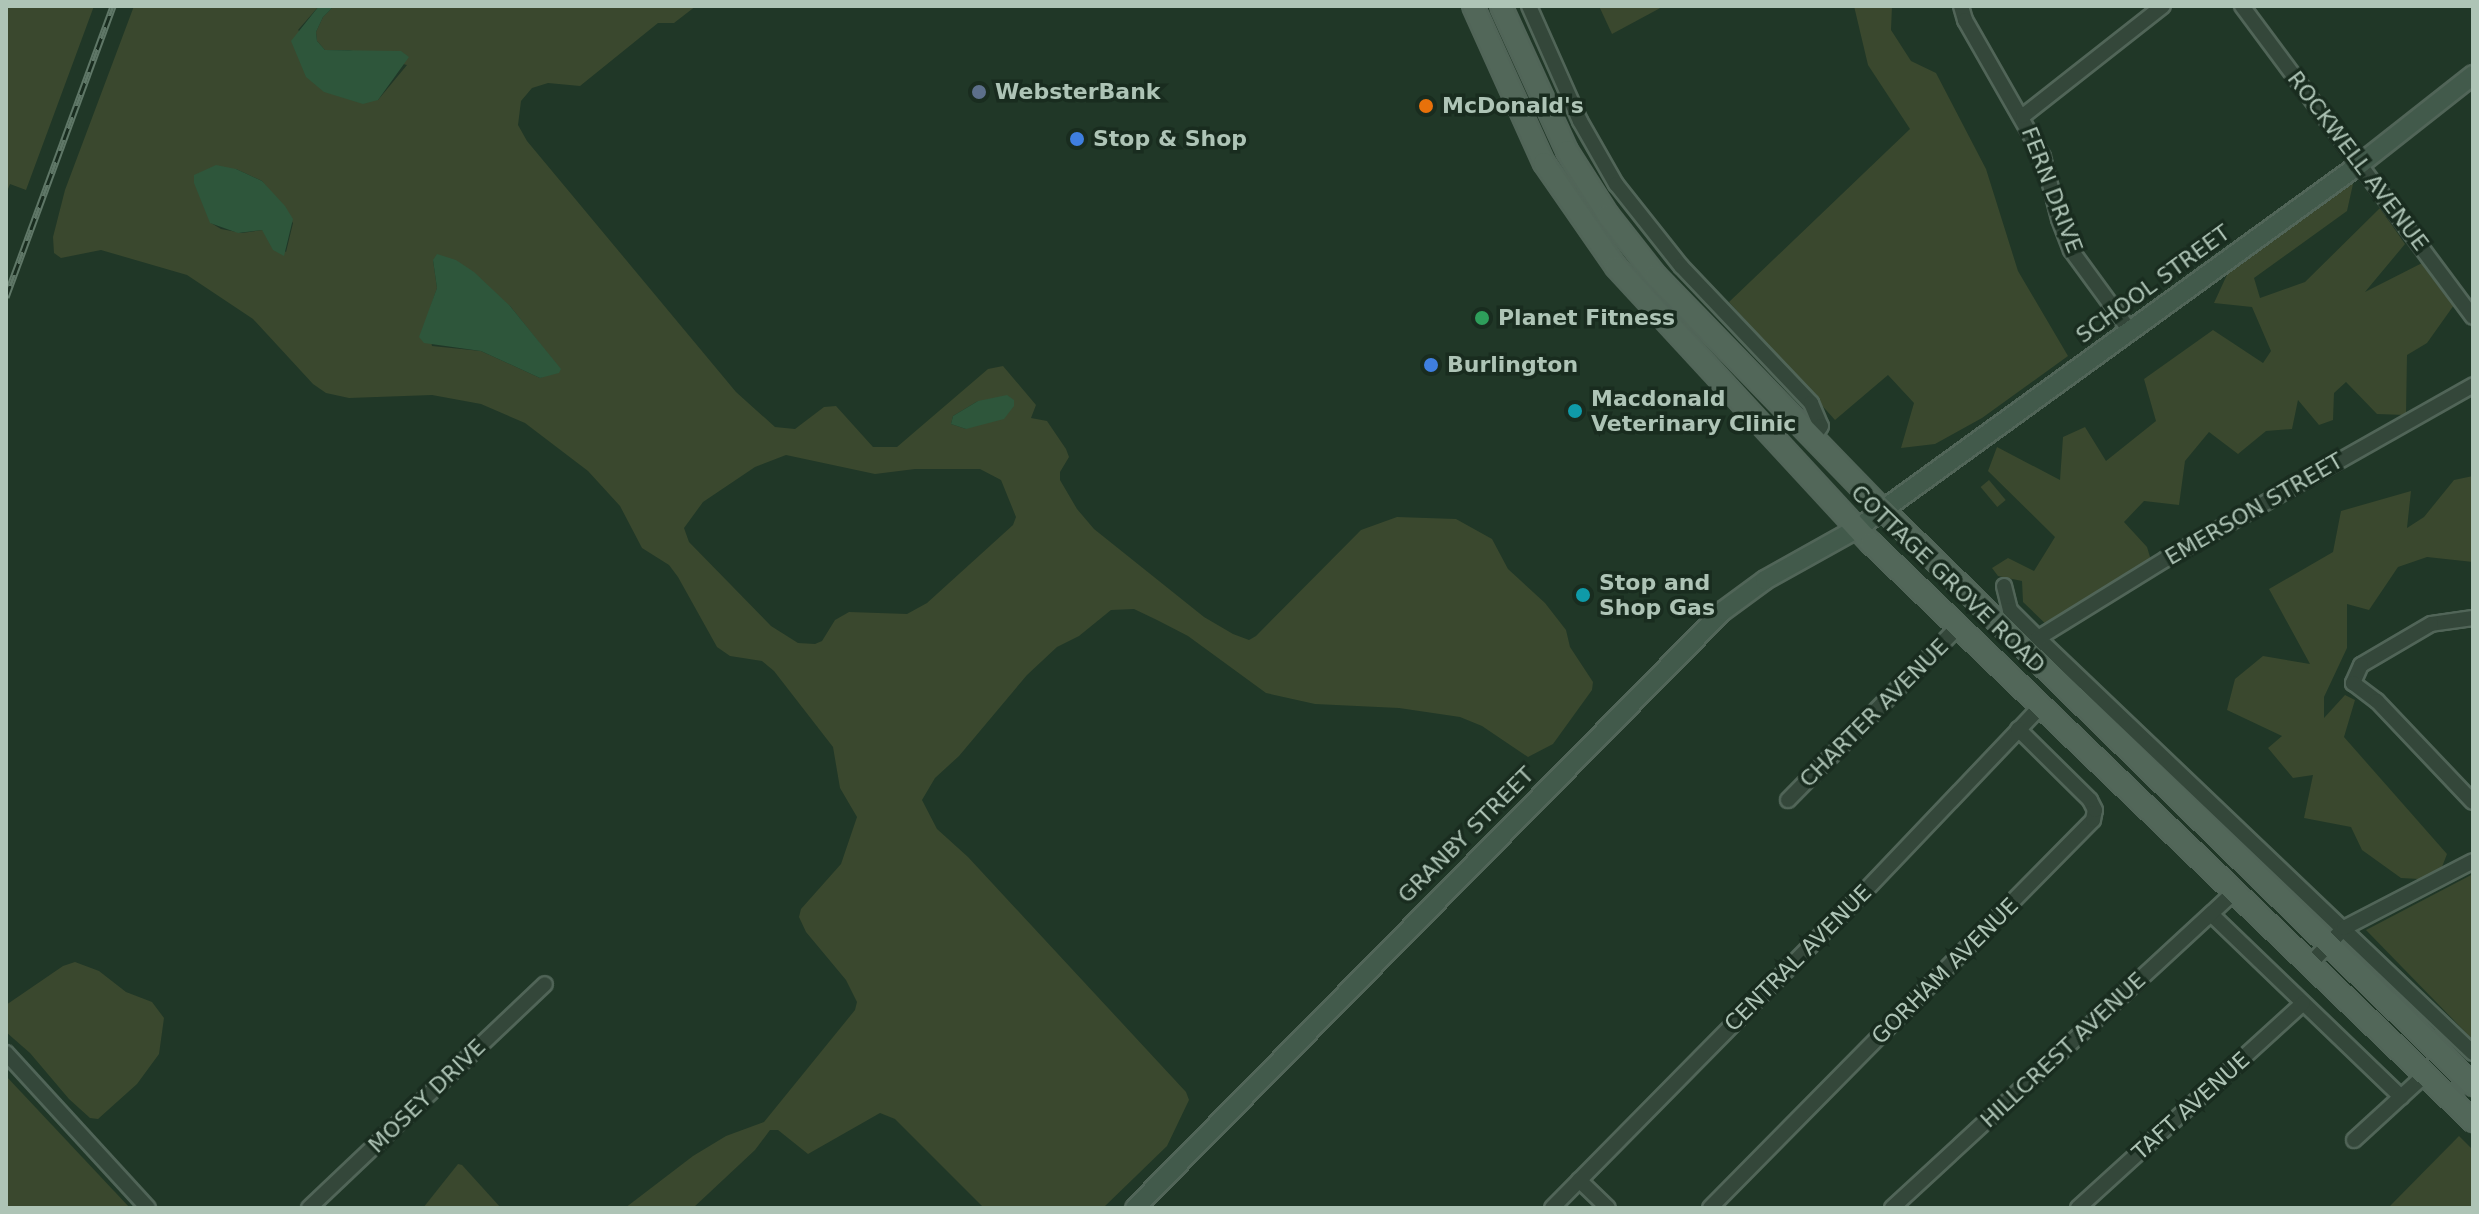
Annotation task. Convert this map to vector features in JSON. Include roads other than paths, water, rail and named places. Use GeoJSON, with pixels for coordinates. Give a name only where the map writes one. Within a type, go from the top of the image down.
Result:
{"type":"FeatureCollection","features":[{"type":"Feature","properties":{"kind":"main road","name":"COTTAGE GROVE ROAD"},"geometry":{"type":"LineString","coordinates":[[1473,6],[1544,163],[1616,267],[1858,528],[2473,1121]]}},
{"type":"Feature","properties":{"kind":"main road","name":"COTTAGE GROVE ROAD"},"geometry":{"type":"LineString","coordinates":[[1501,6],[1567,151],[1637,253],[1883,510],[2473,1085]]}},
{"type":"Feature","properties":{"kind":"main road","name":"SCHOOL STREET"},"geometry":{"type":"LineString","coordinates":[[1858,528],[2360,164],[2473,75]]}},
{"type":"Feature","properties":{"kind":"main road"},"geometry":{"type":"LineString","coordinates":[[1544,163],[1567,151]]}},
{"type":"Feature","properties":{"kind":"main road","name":"GRANBY STREET"},"geometry":{"type":"LineString","coordinates":[[1135,1208],[1706,627],[1765,580],[1858,528]]}},
{"type":"Feature","properties":{"kind":"street"},"geometry":{"type":"LineString","coordinates":[[1961,6],[1965,20],[2023,116]]}},
{"type":"Feature","properties":{"kind":"street","name":"FERN DRIVE"},"geometry":{"type":"LineString","coordinates":[[2130,331],[2071,250],[2059,219],[2043,157],[2023,116],[2163,6]]}},
{"type":"Feature","properties":{"kind":"street","name":"ROCKWELL AVENUE"},"geometry":{"type":"LineString","coordinates":[[2242,6],[2473,317]]}},
{"type":"Feature","properties":{"kind":"street"},"geometry":{"type":"LineString","coordinates":[[1510,26],[1532,11],[1580,121],[1606,169],[1649,229],[1811,403],[1821,426],[1813,438]]}},
{"type":"Feature","properties":{"kind":"street"},"geometry":{"type":"LineString","coordinates":[[1701,323],[1719,306]]}},
{"type":"Feature","properties":{"kind":"street","name":"EMERSON STREET"},"geometry":{"type":"LineString","coordinates":[[2038,638],[2166,559],[2473,385]]}},
{"type":"Feature","properties":{"kind":"street","name":"COTTAGE GROVE ROAD"},"geometry":{"type":"LineString","coordinates":[[2004,586],[2010,610],[2038,638],[2473,1053]]}},
{"type":"Feature","properties":{"kind":"street"},"geometry":{"type":"LineString","coordinates":[[2473,618],[2431,624],[2361,665],[2353,683],[2377,701],[2473,802]]}},
{"type":"Feature","properties":{"kind":"street","name":"CHARTER AVENUE"},"geometry":{"type":"LineString","coordinates":[[1788,800],[1959,626]]}},
{"type":"Feature","properties":{"kind":"street","name":"CENTRAL AVENUE"},"geometry":{"type":"LineString","coordinates":[[1552,1208],[2042,705]]}},
{"type":"Feature","properties":{"kind":"street","name":"GORHAM AVENUE"},"geometry":{"type":"LineString","coordinates":[[1710,1208],[2093,819],[2095,809],[2090,800],[2018,729]]}},
{"type":"Feature","properties":{"kind":"street"},"geometry":{"type":"LineString","coordinates":[[2310,964],[2344,928],[2473,861]]}},
{"type":"Feature","properties":{"kind":"street","name":"HILLCREST AVENUE"},"geometry":{"type":"LineString","coordinates":[[1892,1208],[2235,892]]}},
{"type":"Feature","properties":{"kind":"street"},"geometry":{"type":"LineString","coordinates":[[2211,914],[2401,1097]]}},
{"type":"Feature","properties":{"kind":"street","name":"MOSEY DRIVE"},"geometry":{"type":"LineString","coordinates":[[309,1208],[545,984]]}},
{"type":"Feature","properties":{"kind":"street","name":"TAFT AVENUE"},"geometry":{"type":"LineString","coordinates":[[2078,1208],[2303,1003]]}},
{"type":"Feature","properties":{"kind":"street"},"geometry":{"type":"LineString","coordinates":[[6,1053],[148,1208]]}},
{"type":"Feature","properties":{"kind":"street"},"geometry":{"type":"LineString","coordinates":[[2354,1140],[2425,1075]]}},
{"type":"Feature","properties":{"kind":"street"},"geometry":{"type":"LineString","coordinates":[[1579,1180],[1608,1208]]}},
{"type":"Feature","properties":{"kind":"railway"},"geometry":{"type":"LineString","coordinates":[[6,297],[113,6]]}},
{"type":"Feature","properties":{"kind":"place","name":"WebsterBank"},"geometry":{"type":"Point","coordinates":[979,92]}},
{"type":"Feature","properties":{"kind":"place","name":"McDonald's"},"geometry":{"type":"Point","coordinates":[1426,106]}},
{"type":"Feature","properties":{"kind":"place","name":"Stop & Shop"},"geometry":{"type":"Point","coordinates":[1077,139]}},
{"type":"Feature","properties":{"kind":"place","name":"Planet Fitness"},"geometry":{"type":"Point","coordinates":[1482,318]}},
{"type":"Feature","properties":{"kind":"place","name":"Burlington"},"geometry":{"type":"Point","coordinates":[1431,365]}},
{"type":"Feature","properties":{"kind":"place","name":"Macdonald Veterinary Clinic"},"geometry":{"type":"Point","coordinates":[1575,411]}},
{"type":"Feature","properties":{"kind":"place","name":"Stop and Shop Gas"},"geometry":{"type":"Point","coordinates":[1583,595]}}]}
